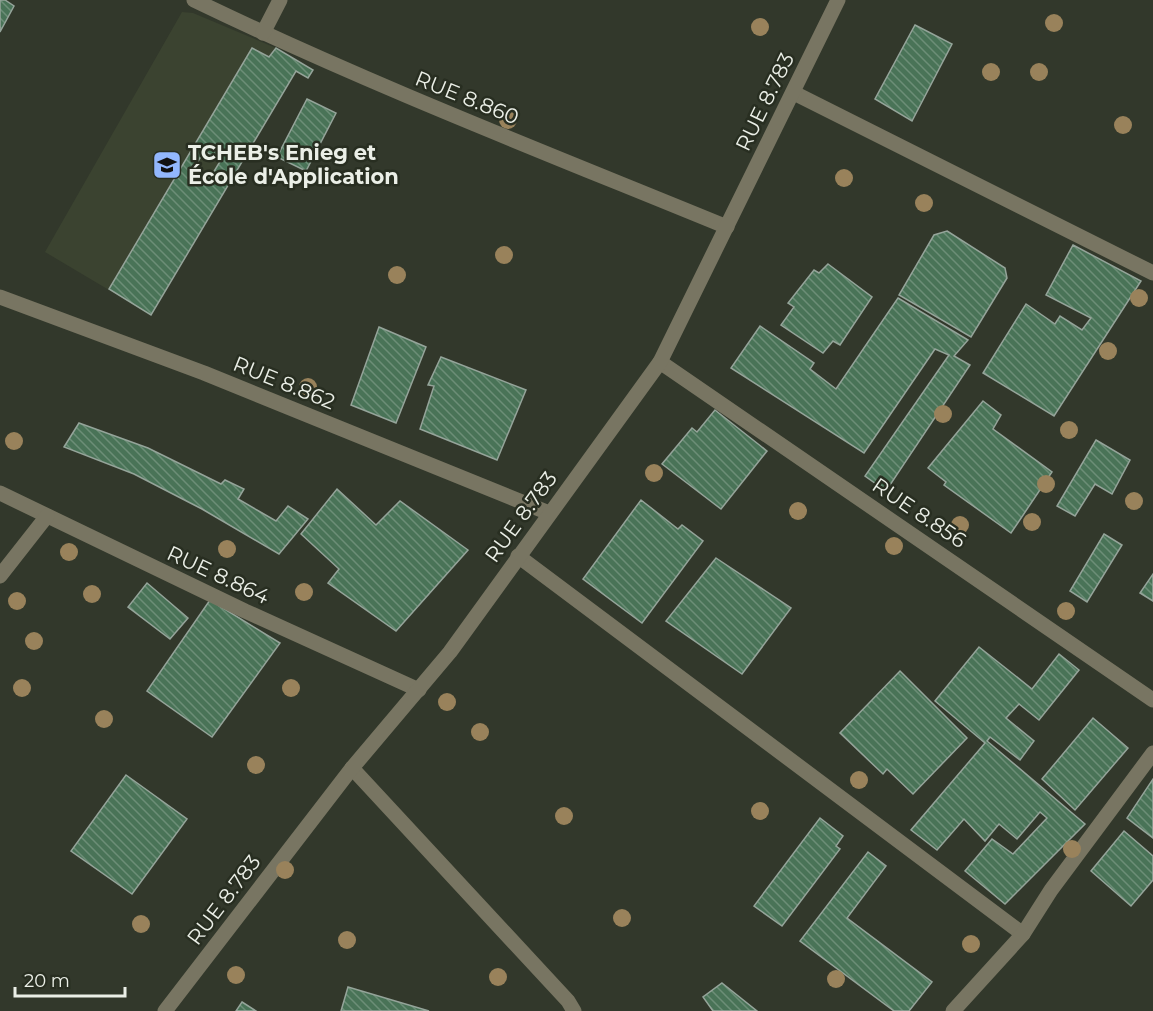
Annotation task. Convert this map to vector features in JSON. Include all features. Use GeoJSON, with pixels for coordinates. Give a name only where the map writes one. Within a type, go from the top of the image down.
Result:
{"type":"FeatureCollection","features":[{"type":"Feature","properties":{"kind":"street","name":"RUE 8.860"},"geometry":{"type":"LineString","coordinates":[[194,0],[376,83],[727,227]]}},
{"type":"Feature","properties":{"kind":"street"},"geometry":{"type":"LineString","coordinates":[[263,33],[280,0]]}},
{"type":"Feature","properties":{"kind":"street","name":"RUE 8.783"},"geometry":{"type":"LineString","coordinates":[[165,1011],[352,768],[450,652],[660,362],[838,0]]}},
{"type":"Feature","properties":{"kind":"street"},"geometry":{"type":"LineString","coordinates":[[794,93],[1153,273]]}},
{"type":"Feature","properties":{"kind":"street","name":"RUE 8.862"},"geometry":{"type":"LineString","coordinates":[[0,297],[204,373],[549,513]]}},
{"type":"Feature","properties":{"kind":"street","name":"RUE 8.856"},"geometry":{"type":"LineString","coordinates":[[660,362],[1153,700]]}},
{"type":"Feature","properties":{"kind":"street","name":"RUE 8.864"},"geometry":{"type":"LineString","coordinates":[[0,493],[245,611],[419,690]]}},
{"type":"Feature","properties":{"kind":"street"},"geometry":{"type":"LineString","coordinates":[[0,576],[47,516]]}},
{"type":"Feature","properties":{"kind":"street"},"geometry":{"type":"LineString","coordinates":[[518,556],[1023,934]]}},
{"type":"Feature","properties":{"kind":"street"},"geometry":{"type":"LineString","coordinates":[[953,1011],[1023,934],[1051,890],[1153,753]]}},
{"type":"Feature","properties":{"kind":"street"},"geometry":{"type":"LineString","coordinates":[[352,768],[568,1001],[574,1011]]}},
{"type":"Feature","properties":{"kind":"shaded area","name":"TCHEB's Enieg et École d'Application"},"geometry":{"type":"Polygon","coordinates":[[[182,12],[193,13],[276,48],[313,70],[308,78],[295,72],[151,315],[45,252],[182,12]]]}},
{"type":"Feature","properties":{"kind":"building"},"geometry":{"type":"Polygon","coordinates":[[[0,0],[5,0],[14,6],[0,32],[0,0]]]}},
{"type":"Feature","properties":{"kind":"building"},"geometry":{"type":"Polygon","coordinates":[[[915,25],[952,44],[912,121],[875,99],[915,25]]]}},
{"type":"Feature","properties":{"kind":"building"},"geometry":{"type":"Polygon","coordinates":[[[252,48],[269,57],[276,48],[313,70],[308,78],[296,71],[151,315],[109,289],[252,48]],[[204,151],[194,168],[210,178],[221,160],[204,151]]]}},
{"type":"Feature","properties":{"kind":"building"},"geometry":{"type":"Polygon","coordinates":[[[307,99],[336,113],[306,171],[277,157],[307,99]]]}},
{"type":"Feature","properties":{"kind":"building"},"geometry":{"type":"Polygon","coordinates":[[[947,231],[1005,268],[1007,278],[971,337],[899,295],[934,235],[947,231]]]}},
{"type":"Feature","properties":{"kind":"building"},"geometry":{"type":"Polygon","coordinates":[[[1073,245],[1141,281],[1054,416],[983,373],[1026,304],[1055,324],[1060,316],[1082,330],[1091,318],[1046,295],[1073,245]]]}},
{"type":"Feature","properties":{"kind":"building"},"geometry":{"type":"Polygon","coordinates":[[[828,264],[872,297],[840,345],[833,341],[823,353],[781,325],[794,307],[788,303],[814,270],[819,273],[828,264]]]}},
{"type":"Feature","properties":{"kind":"building"},"geometry":{"type":"Polygon","coordinates":[[[898,298],[968,340],[954,356],[970,365],[886,491],[865,476],[949,355],[935,349],[864,453],[731,368],[760,326],[814,363],[810,369],[836,389],[898,298]]]}},
{"type":"Feature","properties":{"kind":"building"},"geometry":{"type":"Polygon","coordinates":[[[379,327],[426,347],[396,423],[351,405],[379,327]]]}},
{"type":"Feature","properties":{"kind":"building"},"geometry":{"type":"Polygon","coordinates":[[[441,357],[526,390],[497,460],[420,429],[434,386],[428,385],[441,357]]]}},
{"type":"Feature","properties":{"kind":"building"},"geometry":{"type":"Polygon","coordinates":[[[983,401],[1001,415],[993,429],[1052,472],[1011,533],[944,485],[946,482],[928,468],[983,401]]]}},
{"type":"Feature","properties":{"kind":"building"},"geometry":{"type":"Polygon","coordinates":[[[715,410],[767,451],[721,509],[662,464],[692,428],[697,432],[715,410]]]}},
{"type":"Feature","properties":{"kind":"building"},"geometry":{"type":"Polygon","coordinates":[[[79,423],[148,448],[221,484],[225,480],[244,489],[238,499],[276,521],[288,506],[308,519],[279,554],[202,509],[134,474],[64,447],[79,423]]]}},
{"type":"Feature","properties":{"kind":"building"},"geometry":{"type":"Polygon","coordinates":[[[1096,440],[1130,460],[1112,494],[1095,484],[1075,516],[1057,506],[1096,440]]]}},
{"type":"Feature","properties":{"kind":"building"},"geometry":{"type":"Polygon","coordinates":[[[337,489],[376,525],[400,501],[468,550],[396,631],[328,583],[339,569],[301,534],[337,489]]]}},
{"type":"Feature","properties":{"kind":"building"},"geometry":{"type":"Polygon","coordinates":[[[641,500],[678,529],[682,525],[703,541],[642,623],[583,579],[641,500]]]}},
{"type":"Feature","properties":{"kind":"building"},"geometry":{"type":"Polygon","coordinates":[[[1104,534],[1122,545],[1087,602],[1070,591],[1104,534]]]}},
{"type":"Feature","properties":{"kind":"building"},"geometry":{"type":"Polygon","coordinates":[[[716,558],[791,608],[742,674],[666,621],[716,558]]]}},
{"type":"Feature","properties":{"kind":"building"},"geometry":{"type":"Polygon","coordinates":[[[1153,574],[1153,601],[1140,593],[1153,574]]]}},
{"type":"Feature","properties":{"kind":"building"},"geometry":{"type":"Polygon","coordinates":[[[147,583],[188,618],[170,639],[128,607],[147,583]]]}},
{"type":"Feature","properties":{"kind":"building"},"geometry":{"type":"Polygon","coordinates":[[[210,600],[280,643],[212,737],[147,691],[210,600]]]}},
{"type":"Feature","properties":{"kind":"building"},"geometry":{"type":"Polygon","coordinates":[[[979,647],[1032,689],[1059,654],[1079,670],[1039,720],[1019,704],[1006,718],[1034,741],[1020,760],[990,737],[987,741],[1085,824],[1005,904],[965,871],[992,839],[1013,854],[1047,818],[1040,812],[1017,839],[999,824],[985,841],[964,819],[937,850],[911,830],[985,743],[935,701],[979,647]]]}},
{"type":"Feature","properties":{"kind":"building"},"geometry":{"type":"Polygon","coordinates":[[[900,671],[967,738],[913,794],[887,769],[883,774],[840,733],[900,671]]]}},
{"type":"Feature","properties":{"kind":"building"},"geometry":{"type":"Polygon","coordinates":[[[1093,718],[1128,748],[1075,810],[1042,779],[1093,718]]]}},
{"type":"Feature","properties":{"kind":"building"},"geometry":{"type":"Polygon","coordinates":[[[126,775],[187,819],[132,894],[71,851],[126,775]]]}},
{"type":"Feature","properties":{"kind":"building"},"geometry":{"type":"Polygon","coordinates":[[[1153,779],[1153,838],[1127,818],[1153,779]]]}},
{"type":"Feature","properties":{"kind":"building"},"geometry":{"type":"Polygon","coordinates":[[[820,818],[843,836],[836,846],[840,849],[782,926],[754,906],[820,818]]]}},
{"type":"Feature","properties":{"kind":"building"},"geometry":{"type":"Polygon","coordinates":[[[1124,831],[1153,856],[1153,880],[1131,906],[1091,871],[1124,831]]]}},
{"type":"Feature","properties":{"kind":"building"},"geometry":{"type":"Polygon","coordinates":[[[868,852],[886,866],[847,918],[932,982],[909,1011],[894,1011],[800,941],[868,852]]]}},
{"type":"Feature","properties":{"kind":"building"},"geometry":{"type":"Polygon","coordinates":[[[722,983],[757,1011],[713,1011],[703,997],[722,983]]]}},
{"type":"Feature","properties":{"kind":"building"},"geometry":{"type":"Polygon","coordinates":[[[348,987],[429,1011],[341,1011],[348,987]]]}},
{"type":"Feature","properties":{"kind":"building"},"geometry":{"type":"Polygon","coordinates":[[[242,1002],[256,1011],[236,1011],[242,1002]]]}},
{"type":"Feature","properties":{"kind":"place","name":"TCHEB's Enieg et École d'Application"},"geometry":{"type":"Point","coordinates":[167,165]}}]}
